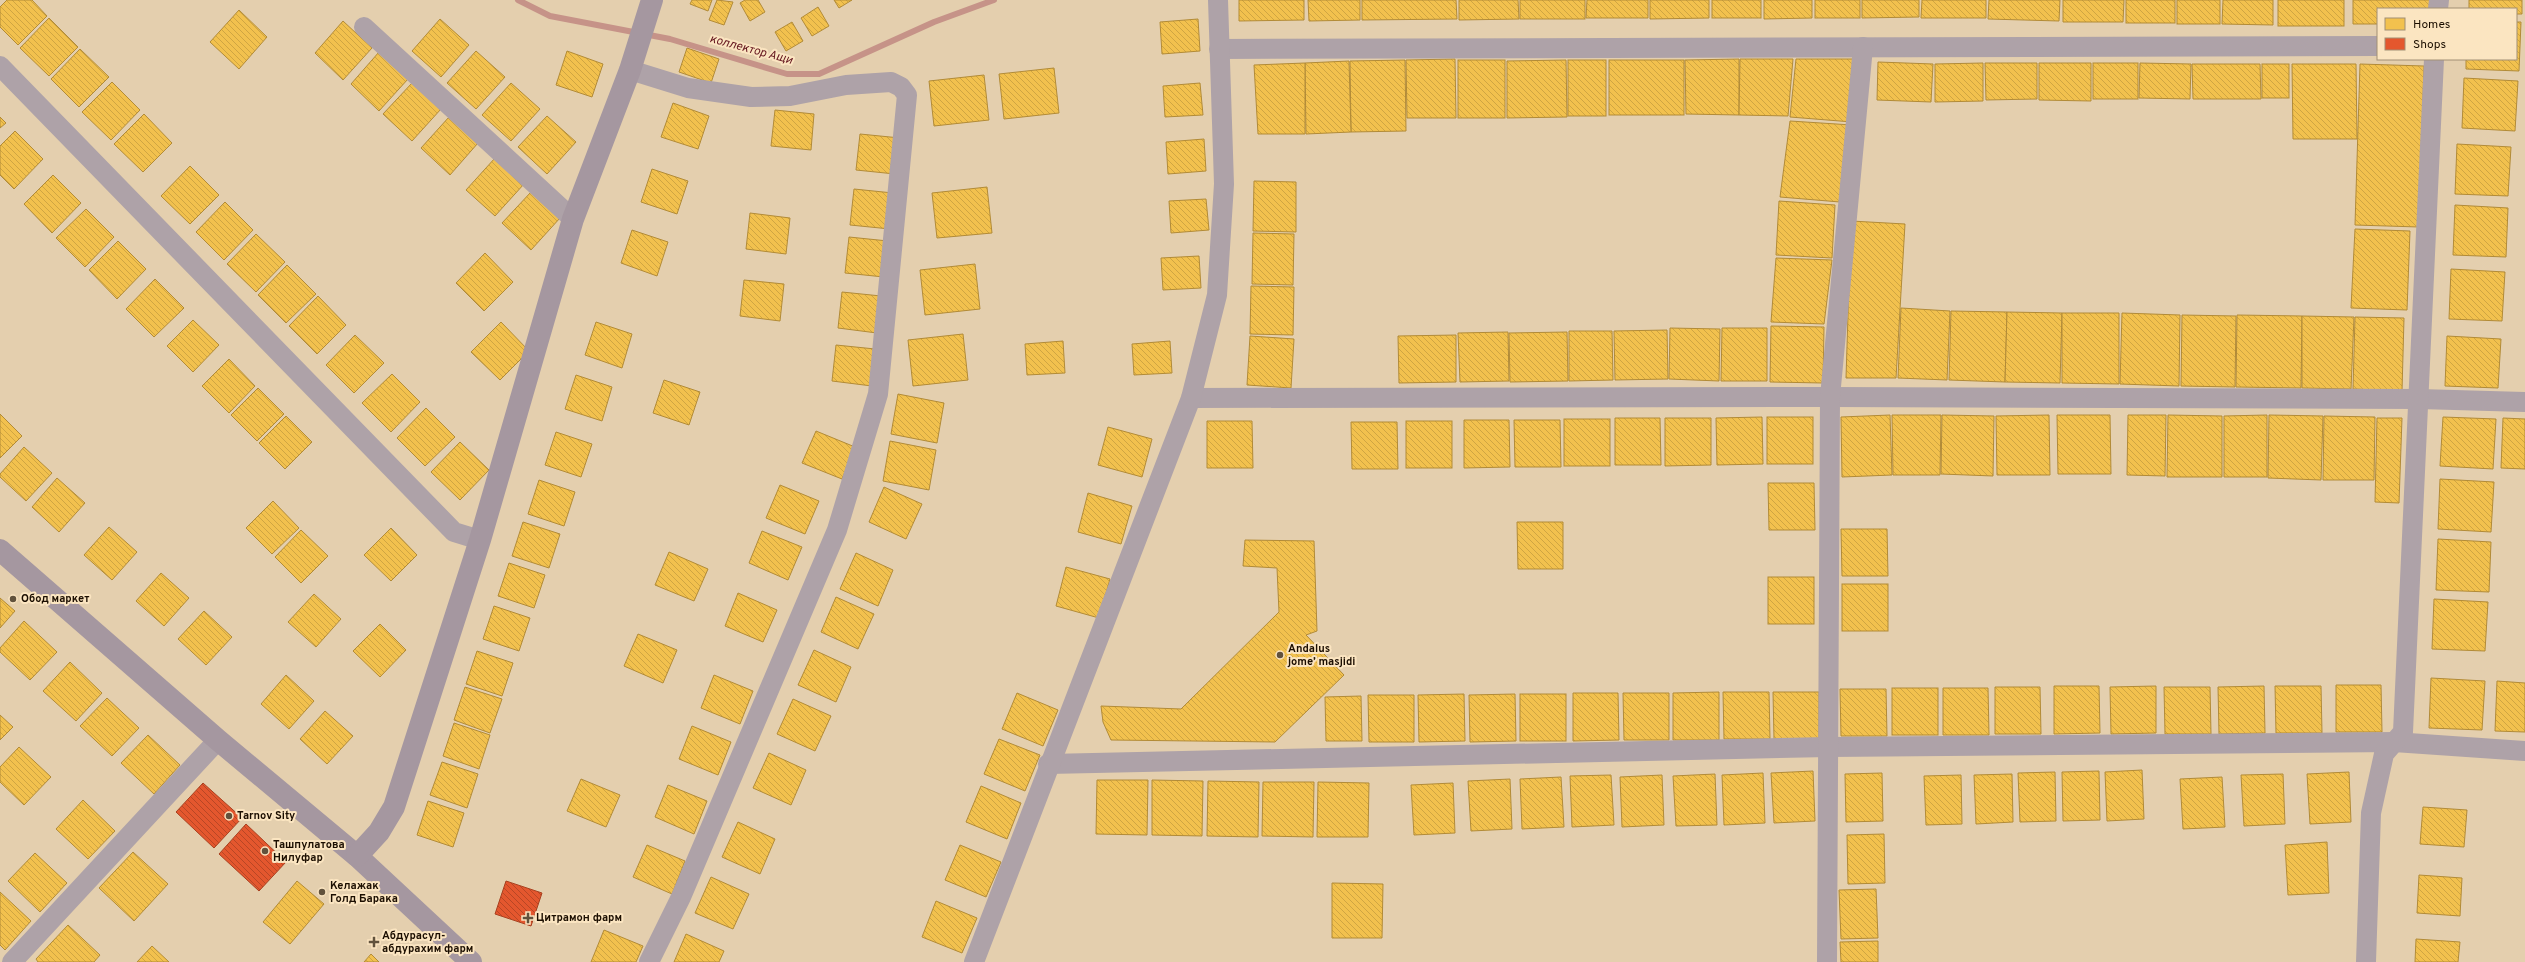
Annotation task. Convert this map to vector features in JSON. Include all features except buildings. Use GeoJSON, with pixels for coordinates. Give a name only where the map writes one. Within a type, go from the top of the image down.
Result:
{"type":"FeatureCollection","features":[{"type":"Feature","properties":{"kind":"main road"},"geometry":{"type":"LineString","coordinates":[[357,856],[379,832],[394,807],[480,540],[573,219],[632,61],[650,6]]}},
{"type":"Feature","properties":{"kind":"main road"},"geometry":{"type":"LineString","coordinates":[[0,550],[218,740],[357,856],[471,962]]}},
{"type":"Feature","properties":{"kind":"street"},"geometry":{"type":"LineString","coordinates":[[974,962],[1048,764],[1191,398],[1217,295],[1224,184],[1218,0]]}},
{"type":"Feature","properties":{"kind":"street"},"geometry":{"type":"LineString","coordinates":[[364,27],[573,219]]}},
{"type":"Feature","properties":{"kind":"street"},"geometry":{"type":"LineString","coordinates":[[1219,48],[2377,46]]}},
{"type":"Feature","properties":{"kind":"street"},"geometry":{"type":"LineString","coordinates":[[1827,962],[1830,397],[1863,47]]}},
{"type":"Feature","properties":{"kind":"street"},"geometry":{"type":"LineString","coordinates":[[2366,962],[2371,813],[2384,754],[2403,732],[2434,60]]}},
{"type":"Feature","properties":{"kind":"street"},"geometry":{"type":"LineString","coordinates":[[632,61],[688,88],[751,97],[790,96],[846,85],[891,82],[901,87],[907,95],[878,394],[842,515],[685,889],[649,962]]}},
{"type":"Feature","properties":{"kind":"street"},"geometry":{"type":"LineString","coordinates":[[0,66],[454,532],[480,540]]}},
{"type":"Feature","properties":{"kind":"street"},"geometry":{"type":"LineString","coordinates":[[1191,398],[1830,397],[2418,399],[2525,402]]}},
{"type":"Feature","properties":{"kind":"street"},"geometry":{"type":"LineString","coordinates":[[12,962],[218,740]]}},
{"type":"Feature","properties":{"kind":"street"},"geometry":{"type":"LineString","coordinates":[[1048,764],[1829,747],[2394,742],[2525,751]]}},
{"type":"Feature","properties":{"kind":"waterway","name":"коллектор Ащи"},"geometry":{"type":"LineString","coordinates":[[518,0],[550,16],[670,39],[787,74],[819,74],[934,22],[994,0]]}},
{"type":"Feature","properties":{"kind":"place","name":"Обод маркет"},"geometry":{"type":"Point","coordinates":[13,599]}},
{"type":"Feature","properties":{"kind":"place","name":"Andalus jome’ masjidi"},"geometry":{"type":"Point","coordinates":[1280,655]}},
{"type":"Feature","properties":{"kind":"place","name":"Tarnov Sity"},"geometry":{"type":"Point","coordinates":[229,816]}},
{"type":"Feature","properties":{"kind":"place","name":"Ташпулатова Нилуфар"},"geometry":{"type":"Point","coordinates":[265,851]}},
{"type":"Feature","properties":{"kind":"place","name":"Келажак Голд Барака"},"geometry":{"type":"Point","coordinates":[322,892]}},
{"type":"Feature","properties":{"kind":"place","name":"Цитрамон фарм"},"geometry":{"type":"Point","coordinates":[528,918]}},
{"type":"Feature","properties":{"kind":"place","name":"Абдурасул- абдурахим фарм"},"geometry":{"type":"Point","coordinates":[374,942]}}]}
